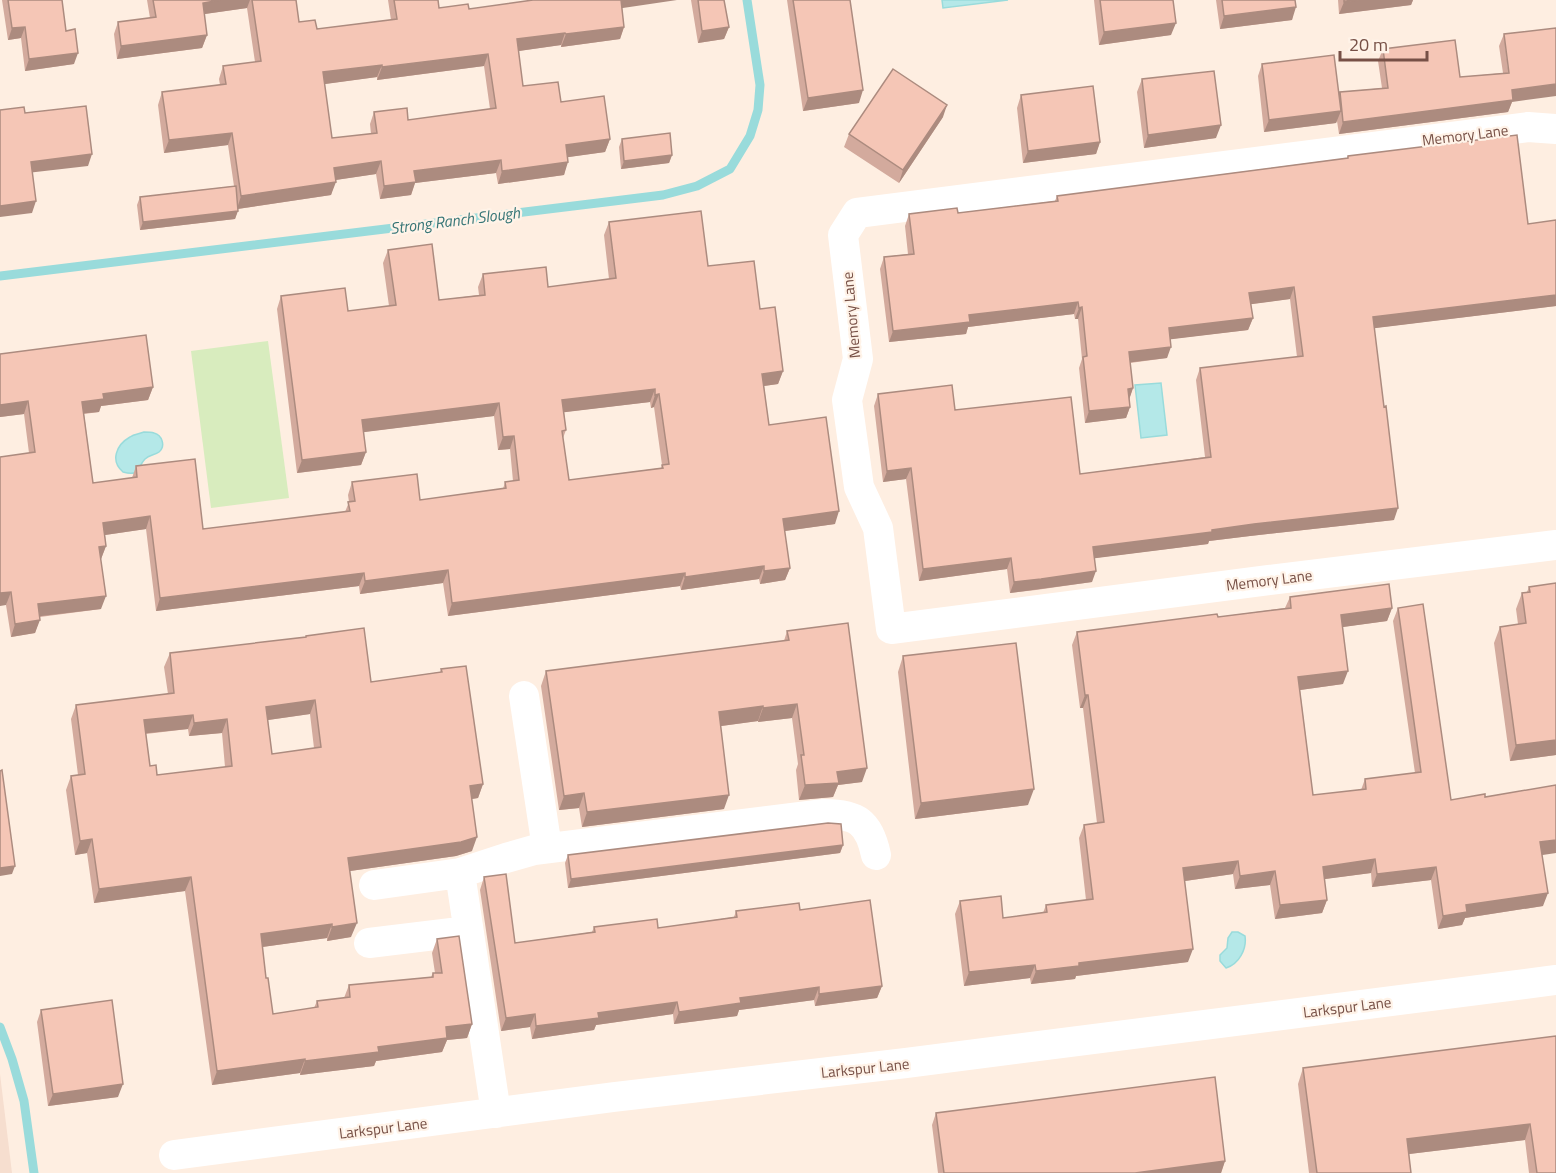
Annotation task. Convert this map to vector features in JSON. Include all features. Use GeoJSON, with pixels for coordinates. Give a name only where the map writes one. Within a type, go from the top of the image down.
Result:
{"type":"FeatureCollection","features":[{"type":"Feature","properties":{"kind":"street","name":"Memory Lane"},"geometry":{"type":"LineString","coordinates":[[1556,129],[1528,127],[857,213],[843,235],[858,359],[847,400],[859,487],[878,528],[891,629],[1556,545]]}},
{"type":"Feature","properties":{"kind":"street"},"geometry":{"type":"LineString","coordinates":[[524,696],[547,848]]}},
{"type":"Feature","properties":{"kind":"street"},"geometry":{"type":"LineString","coordinates":[[374,885],[460,873],[522,853],[547,848],[824,814],[849,816],[859,821],[872,838],[876,855]]}},
{"type":"Feature","properties":{"kind":"street"},"geometry":{"type":"LineString","coordinates":[[460,873],[496,1113]]}},
{"type":"Feature","properties":{"kind":"street"},"geometry":{"type":"LineString","coordinates":[[369,943],[468,931]]}},
{"type":"Feature","properties":{"kind":"street","name":"Larkspur Lane"},"geometry":{"type":"LineString","coordinates":[[174,1155],[614,1097],[906,1063],[1556,980]]}},
{"type":"Feature","properties":{"kind":"shaded area"},"geometry":{"type":"Polygon","coordinates":[[[0,1074],[12,1173],[0,1173],[0,1074]]]}},
{"type":"Feature","properties":{"kind":"green space"},"geometry":{"type":"Polygon","coordinates":[[[268,341],[289,498],[211,508],[191,351],[268,341]]]}},
{"type":"Feature","properties":{"kind":"water"},"geometry":{"type":"Polygon","coordinates":[[[942,0],[1008,0],[943,8],[942,0]]]}},
{"type":"Feature","properties":{"kind":"water"},"geometry":{"type":"Polygon","coordinates":[[[1161,383],[1167,435],[1141,438],[1135,385],[1161,383]]]}},
{"type":"Feature","properties":{"kind":"water"},"geometry":{"type":"Polygon","coordinates":[[[144,432],[159,436],[163,444],[161,450],[145,459],[136,472],[123,472],[117,463],[118,449],[125,440],[144,432]]]}},
{"type":"Feature","properties":{"kind":"water"},"geometry":{"type":"Polygon","coordinates":[[[1232,932],[1245,936],[1245,946],[1238,960],[1226,968],[1220,961],[1220,955],[1227,948],[1228,938],[1232,932]]]}},
{"type":"Feature","properties":{"kind":"building"},"geometry":{"type":"Polygon","coordinates":[[[8,0],[62,0],[66,31],[75,29],[78,53],[29,59],[25,27],[12,28],[8,0]]]}},
{"type":"Feature","properties":{"kind":"building"},"geometry":{"type":"Polygon","coordinates":[[[153,0],[220,0],[203,3],[207,35],[121,46],[118,22],[156,17],[153,0]]]}},
{"type":"Feature","properties":{"kind":"building"},"geometry":{"type":"Polygon","coordinates":[[[252,0],[296,0],[299,22],[315,20],[317,29],[397,19],[394,0],[438,0],[439,8],[468,4],[469,9],[533,0],[621,0],[624,27],[517,39],[523,86],[558,82],[561,102],[604,96],[610,139],[566,145],[568,162],[502,171],[501,160],[414,171],[416,182],[384,186],[381,161],[334,168],[336,182],[241,196],[232,133],[169,140],[162,92],[226,84],[223,66],[261,61],[252,0]],[[488,54],[323,72],[332,138],[377,133],[374,112],[407,108],[408,120],[496,108],[488,54]]]}},
{"type":"Feature","properties":{"kind":"building"},"geometry":{"type":"Polygon","coordinates":[[[698,0],[724,0],[729,27],[702,31],[698,0]]]}},
{"type":"Feature","properties":{"kind":"building"},"geometry":{"type":"Polygon","coordinates":[[[793,0],[850,0],[863,90],[808,98],[793,0]]]}},
{"type":"Feature","properties":{"kind":"building"},"geometry":{"type":"Polygon","coordinates":[[[1100,0],[1173,0],[1176,23],[1104,32],[1100,0]]]}},
{"type":"Feature","properties":{"kind":"building"},"geometry":{"type":"Polygon","coordinates":[[[1222,0],[1295,0],[1296,7],[1224,16],[1222,0]]]}},
{"type":"Feature","properties":{"kind":"building"},"geometry":{"type":"Polygon","coordinates":[[[1556,28],[1556,84],[1512,90],[1513,100],[1343,122],[1340,92],[1388,88],[1383,49],[1455,40],[1460,77],[1509,73],[1504,34],[1556,28]]]}},
{"type":"Feature","properties":{"kind":"building"},"geometry":{"type":"Polygon","coordinates":[[[1334,55],[1341,111],[1269,120],[1262,64],[1334,55]]]}},
{"type":"Feature","properties":{"kind":"building"},"geometry":{"type":"Polygon","coordinates":[[[893,69],[947,105],[903,170],[849,134],[893,69]]]}},
{"type":"Feature","properties":{"kind":"building"},"geometry":{"type":"Polygon","coordinates":[[[1214,71],[1221,125],[1148,135],[1142,79],[1214,71]]]}},
{"type":"Feature","properties":{"kind":"building"},"geometry":{"type":"Polygon","coordinates":[[[1093,86],[1100,142],[1028,151],[1021,95],[1093,86]]]}},
{"type":"Feature","properties":{"kind":"building"},"geometry":{"type":"Polygon","coordinates":[[[86,106],[92,154],[31,162],[36,201],[0,206],[0,110],[24,107],[25,113],[86,106]]]}},
{"type":"Feature","properties":{"kind":"building"},"geometry":{"type":"Polygon","coordinates":[[[670,133],[672,155],[624,161],[622,139],[670,133]]]}},
{"type":"Feature","properties":{"kind":"building"},"geometry":{"type":"Polygon","coordinates":[[[1517,135],[1528,224],[1556,220],[1556,295],[1373,317],[1398,508],[1254,524],[1212,530],[1212,532],[1093,547],[1096,571],[1041,579],[1014,582],[1011,558],[923,569],[911,468],[887,471],[878,394],[952,385],[955,410],[1071,397],[1080,474],[1211,457],[1200,368],[1303,356],[1294,287],[1249,293],[1253,318],[1169,328],[1171,347],[1129,352],[1133,388],[1128,389],[1130,407],[1089,411],[1083,357],[1087,356],[1082,307],[1079,308],[1078,302],[969,315],[970,322],[893,331],[884,257],[914,254],[909,214],[957,208],[958,213],[1058,201],[1057,196],[1517,135]]]}},
{"type":"Feature","properties":{"kind":"building"},"geometry":{"type":"Polygon","coordinates":[[[236,186],[238,211],[143,222],[140,197],[236,186]]]}},
{"type":"Feature","properties":{"kind":"building"},"geometry":{"type":"Polygon","coordinates":[[[701,211],[708,266],[754,261],[760,309],[775,307],[783,371],[762,374],[769,425],[826,417],[839,511],[783,519],[790,568],[764,571],[764,566],[685,577],[685,573],[452,603],[448,570],[365,581],[364,573],[160,598],[150,516],[103,523],[106,546],[99,547],[106,596],[38,604],[40,620],[15,624],[11,592],[0,593],[0,457],[35,452],[28,401],[0,405],[0,354],[146,335],[153,387],[103,394],[104,399],[82,402],[93,483],[137,477],[136,466],[195,459],[203,529],[350,511],[348,502],[355,501],[352,482],[417,474],[420,500],[506,488],[505,482],[519,480],[514,436],[503,437],[499,403],[362,420],[366,452],[302,460],[281,296],[345,288],[348,311],[396,305],[388,250],[432,244],[439,300],[485,295],[483,274],[546,267],[548,287],[616,278],[609,222],[701,211]],[[655,389],[562,400],[566,430],[562,431],[569,480],[663,468],[662,465],[669,464],[659,394],[655,395],[655,389]]]}},
{"type":"Feature","properties":{"kind":"building"},"geometry":{"type":"Polygon","coordinates":[[[1556,583],[1556,740],[1516,745],[1500,627],[1526,623],[1522,593],[1530,592],[1529,587],[1556,583]]]}},
{"type":"Feature","properties":{"kind":"building"},"geometry":{"type":"Polygon","coordinates":[[[1389,584],[1392,608],[1341,615],[1348,671],[1298,677],[1313,795],[1366,789],[1365,779],[1421,772],[1398,608],[1423,604],[1451,800],[1485,794],[1485,797],[1556,785],[1556,840],[1540,842],[1548,893],[1466,905],[1467,912],[1443,916],[1436,867],[1377,874],[1375,859],[1323,867],[1327,900],[1280,905],[1275,871],[1240,876],[1238,861],[1183,868],[1193,949],[1079,963],[1079,966],[1036,971],[1035,965],[969,972],[960,901],[1001,896],[1003,918],[1047,912],[1046,905],[1093,899],[1084,825],[1104,822],[1088,695],[1085,695],[1077,632],[1217,614],[1218,617],[1291,608],[1290,597],[1389,584]]]}},
{"type":"Feature","properties":{"kind":"building"},"geometry":{"type":"Polygon","coordinates":[[[848,623],[867,768],[837,772],[839,783],[805,785],[801,755],[804,755],[797,704],[763,708],[763,706],[719,712],[729,795],[587,812],[584,793],[564,796],[546,671],[789,640],[787,631],[848,623]]]}},
{"type":"Feature","properties":{"kind":"building"},"geometry":{"type":"Polygon","coordinates":[[[364,628],[371,682],[442,672],[441,669],[466,666],[483,784],[470,786],[477,837],[461,842],[348,858],[357,923],[332,927],[332,924],[261,934],[273,1014],[318,1007],[317,1001],[350,997],[349,985],[433,977],[433,973],[442,973],[437,939],[459,936],[472,1024],[446,1027],[447,1038],[378,1047],[379,1052],[217,1071],[191,877],[99,889],[92,839],[80,841],[71,776],[85,774],[76,705],[174,693],[170,653],[364,628]],[[315,700],[266,707],[272,754],[321,747],[315,700]],[[193,715],[144,720],[150,766],[156,765],[157,775],[232,766],[227,719],[194,723],[193,715]]]}},
{"type":"Feature","properties":{"kind":"building"},"geometry":{"type":"Polygon","coordinates":[[[1016,643],[1034,789],[921,803],[903,656],[1016,643]]]}},
{"type":"Feature","properties":{"kind":"building"},"geometry":{"type":"Polygon","coordinates":[[[2,770],[15,866],[0,868],[0,771],[2,770]]]}},
{"type":"Feature","properties":{"kind":"building"},"geometry":{"type":"Polygon","coordinates":[[[828,823],[841,824],[843,845],[571,879],[568,855],[828,823]]]}},
{"type":"Feature","properties":{"kind":"building"},"geometry":{"type":"Polygon","coordinates":[[[506,874],[515,943],[595,932],[594,927],[657,919],[658,928],[737,917],[736,911],[799,903],[800,910],[870,900],[882,986],[819,994],[819,987],[740,998],[741,1003],[679,1012],[677,1002],[598,1013],[599,1018],[536,1026],[535,1014],[506,1018],[484,877],[506,874]]]}},
{"type":"Feature","properties":{"kind":"building"},"geometry":{"type":"Polygon","coordinates":[[[112,1000],[123,1084],[53,1094],[41,1010],[112,1000]]]}},
{"type":"Feature","properties":{"kind":"building"},"geometry":{"type":"Polygon","coordinates":[[[1556,1036],[1556,1173],[1537,1173],[1530,1124],[1407,1139],[1411,1173],[1317,1173],[1303,1068],[1556,1036]]]}},
{"type":"Feature","properties":{"kind":"building"},"geometry":{"type":"Polygon","coordinates":[[[1215,1077],[1225,1161],[1135,1173],[944,1173],[936,1113],[1215,1077]]]}},
{"type":"Feature","properties":{"kind":"waterway","name":"Strong Ranch Slough"},"geometry":{"type":"LineString","coordinates":[[0,276],[663,195],[697,186],[730,169],[750,136],[758,110],[760,85],[747,0]]}},
{"type":"Feature","properties":{"kind":"waterway","name":"Strong Ranch Slough"},"geometry":{"type":"LineString","coordinates":[[0,1027],[24,1101],[34,1173]]}}]}
